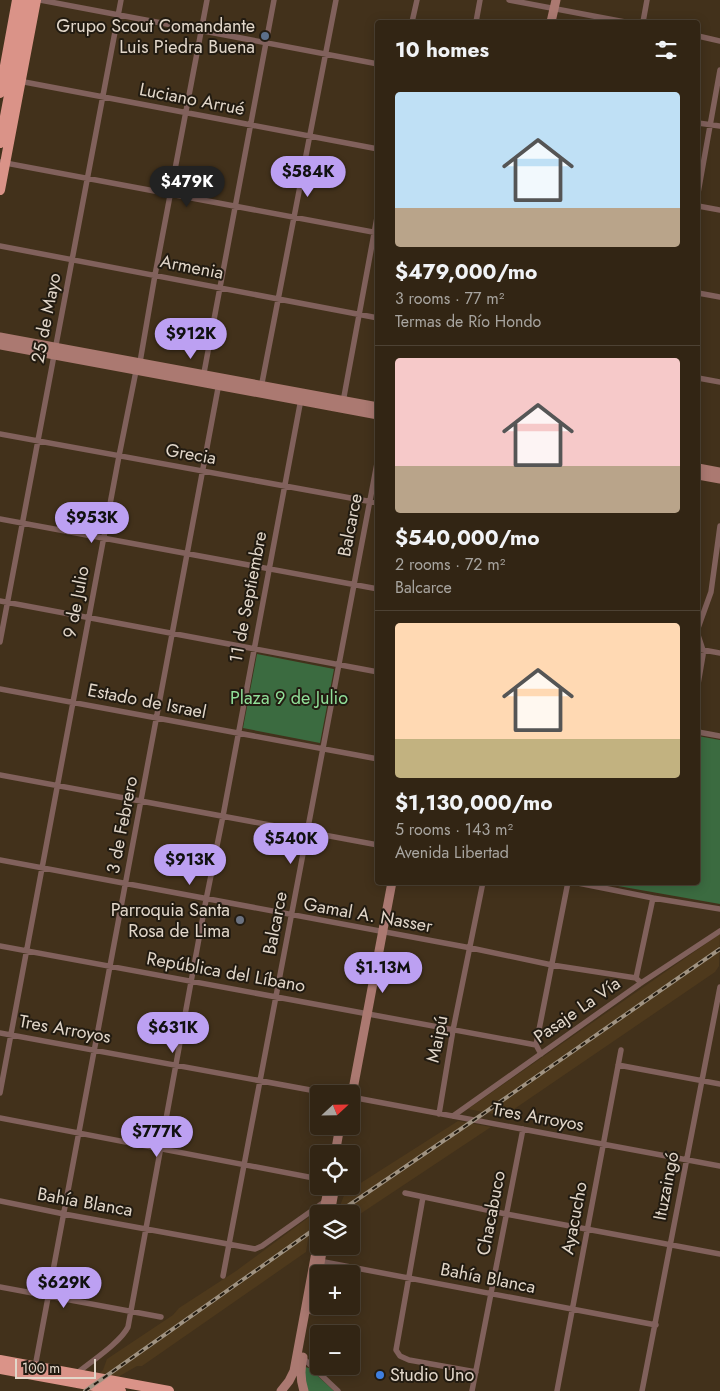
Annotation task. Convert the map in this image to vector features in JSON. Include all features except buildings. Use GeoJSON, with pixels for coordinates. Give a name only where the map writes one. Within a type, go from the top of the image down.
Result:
{"type":"FeatureCollection","features":[{"type":"Feature","properties":{"kind":"highway"},"geometry":{"type":"LineString","coordinates":[[0,190],[17,0]]}},
{"type":"Feature","properties":{"kind":"highway"},"geometry":{"type":"LineString","coordinates":[[0,143],[9,79],[27,0]]}},
{"type":"Feature","properties":{"kind":"highway"},"geometry":{"type":"LineString","coordinates":[[0,93],[9,79],[36,0]]}},
{"type":"Feature","properties":{"kind":"highway"},"geometry":{"type":"LineString","coordinates":[[0,1360],[168,1391]]}},
{"type":"Feature","properties":{"kind":"highway"},"geometry":{"type":"LineString","coordinates":[[0,1369],[117,1391]]}},
{"type":"Feature","properties":{"kind":"main road"},"geometry":{"type":"LineString","coordinates":[[551,20],[555,4]]}},
{"type":"Feature","properties":{"kind":"main road"},"geometry":{"type":"LineString","coordinates":[[0,337],[55,351],[138,367],[301,397],[375,408]]}},
{"type":"Feature","properties":{"kind":"main road"},"geometry":{"type":"LineString","coordinates":[[0,345],[55,351]]}},
{"type":"Feature","properties":{"kind":"main road"},"geometry":{"type":"LineString","coordinates":[[342,404],[375,414]]}},
{"type":"Feature","properties":{"kind":"main road"},"geometry":{"type":"LineString","coordinates":[[700,468],[720,472]]}},
{"type":"Feature","properties":{"kind":"main road"},"geometry":{"type":"LineString","coordinates":[[700,475],[720,479]]}},
{"type":"Feature","properties":{"kind":"main road"},"geometry":{"type":"LineString","coordinates":[[380,932],[386,885]]}},
{"type":"Feature","properties":{"kind":"main road"},"geometry":{"type":"LineString","coordinates":[[353,1085],[380,932],[391,885]]}},
{"type":"Feature","properties":{"kind":"main road"},"geometry":{"type":"LineString","coordinates":[[348,1085],[365,1013]]}},
{"type":"Feature","properties":{"kind":"main road"},"geometry":{"type":"LineString","coordinates":[[325,1205],[327,1195]]}},
{"type":"Feature","properties":{"kind":"main road"},"geometry":{"type":"LineString","coordinates":[[304,1391],[300,1373],[317,1255]]}},
{"type":"Feature","properties":{"kind":"main road"},"geometry":{"type":"LineString","coordinates":[[281,1391],[294,1371],[320,1255]]}},
{"type":"Feature","properties":{"kind":"street"},"geometry":{"type":"LineString","coordinates":[[40,0],[375,63]]}},
{"type":"Feature","properties":{"kind":"street","name":"25 de Mayo"},"geometry":{"type":"LineString","coordinates":[[0,642],[120,0]]}},
{"type":"Feature","properties":{"kind":"street","name":"9 de Julio"},"geometry":{"type":"LineString","coordinates":[[0,1093],[119,456],[138,367],[207,0]]}},
{"type":"Feature","properties":{"kind":"street"},"geometry":{"type":"LineString","coordinates":[[203,378],[274,0]]}},
{"type":"Feature","properties":{"kind":"street"},"geometry":{"type":"LineString","coordinates":[[261,389],[336,0]]}},
{"type":"Feature","properties":{"kind":"street"},"geometry":{"type":"LineString","coordinates":[[412,20],[417,0]]}},
{"type":"Feature","properties":{"kind":"street"},"geometry":{"type":"LineString","coordinates":[[476,20],[480,0]]}},
{"type":"Feature","properties":{"kind":"street"},"geometry":{"type":"LineString","coordinates":[[509,0],[555,4],[616,20]]}},
{"type":"Feature","properties":{"kind":"street"},"geometry":{"type":"LineString","coordinates":[[643,20],[647,0]]}},
{"type":"Feature","properties":{"kind":"street"},"geometry":{"type":"LineString","coordinates":[[700,36],[720,41]]}},
{"type":"Feature","properties":{"kind":"street"},"geometry":{"type":"LineString","coordinates":[[700,182],[720,70]]}},
{"type":"Feature","properties":{"kind":"street","name":"Luciano Arrué"},"geometry":{"type":"LineString","coordinates":[[9,79],[375,148]]}},
{"type":"Feature","properties":{"kind":"street"},"geometry":{"type":"LineString","coordinates":[[700,122],[720,126]]}},
{"type":"Feature","properties":{"kind":"street"},"geometry":{"type":"LineString","coordinates":[[2,163],[375,233]]}},
{"type":"Feature","properties":{"kind":"street"},"geometry":{"type":"LineString","coordinates":[[700,206],[720,210]]}},
{"type":"Feature","properties":{"kind":"street"},"geometry":{"type":"LineString","coordinates":[[342,404],[375,238]]}},
{"type":"Feature","properties":{"kind":"street","name":"Armenia"},"geometry":{"type":"LineString","coordinates":[[0,246],[375,317]]}},
{"type":"Feature","properties":{"kind":"street"},"geometry":{"type":"LineString","coordinates":[[700,293],[720,297]]}},
{"type":"Feature","properties":{"kind":"street"},"geometry":{"type":"LineString","coordinates":[[700,378],[720,382]]}},
{"type":"Feature","properties":{"kind":"street","name":"3 de Febrero"},"geometry":{"type":"LineString","coordinates":[[35,1367],[220,382]]}},
{"type":"Feature","properties":{"kind":"street","name":"11 de Septiembre"},"geometry":{"type":"LineString","coordinates":[[76,1374],[123,1335],[128,1327],[301,397]]}},
{"type":"Feature","properties":{"kind":"street","name":"Grecia"},"geometry":{"type":"LineString","coordinates":[[0,434],[375,503]]}},
{"type":"Feature","properties":{"kind":"street","name":"Balcarce"},"geometry":{"type":"LineString","coordinates":[[224,1276],[375,474]]}},
{"type":"Feature","properties":{"kind":"street"},"geometry":{"type":"LineString","coordinates":[[0,519],[375,588]]}},
{"type":"Feature","properties":{"kind":"street"},"geometry":{"type":"LineString","coordinates":[[700,622],[711,592],[720,526]]}},
{"type":"Feature","properties":{"kind":"street"},"geometry":{"type":"LineString","coordinates":[[0,601],[375,671]]}},
{"type":"Feature","properties":{"kind":"street"},"geometry":{"type":"LineString","coordinates":[[700,649],[720,653]]}},
{"type":"Feature","properties":{"kind":"street"},"geometry":{"type":"LineString","coordinates":[[700,649],[703,655],[700,672]]}},
{"type":"Feature","properties":{"kind":"street","name":"Estado de Israel"},"geometry":{"type":"LineString","coordinates":[[0,689],[375,758]]}},
{"type":"Feature","properties":{"kind":"street"},"geometry":{"type":"LineString","coordinates":[[700,732],[720,736]]}},
{"type":"Feature","properties":{"kind":"street"},"geometry":{"type":"LineString","coordinates":[[0,775],[375,844]]}},
{"type":"Feature","properties":{"kind":"street","name":"Gamal A. Nasser"},"geometry":{"type":"LineString","coordinates":[[0,860],[471,948],[552,966],[636,978]]}},
{"type":"Feature","properties":{"kind":"street","name":"Maipú"},"geometry":{"type":"LineString","coordinates":[[439,1114],[482,885]]}},
{"type":"Feature","properties":{"kind":"street"},"geometry":{"type":"LineString","coordinates":[[541,1054],[536,1045],[567,885]]}},
{"type":"Feature","properties":{"kind":"street"},"geometry":{"type":"LineString","coordinates":[[588,885],[720,909]]}},
{"type":"Feature","properties":{"kind":"street"},"geometry":{"type":"LineString","coordinates":[[641,983],[636,978],[653,898]]}},
{"type":"Feature","properties":{"kind":"street","name":"Pasaje La Vía"},"geometry":{"type":"LineString","coordinates":[[453,1116],[641,983],[720,931]]}},
{"type":"Feature","properties":{"kind":"street","name":"República del Líbano"},"geometry":{"type":"LineString","coordinates":[[0,946],[536,1045]]}},
{"type":"Feature","properties":{"kind":"street","name":"Ituzaingó"},"geometry":{"type":"LineString","coordinates":[[642,1391],[720,990]]}},
{"type":"Feature","properties":{"kind":"street","name":"Tres Arroyos"},"geometry":{"type":"LineString","coordinates":[[0,1032],[310,1090]]}},
{"type":"Feature","properties":{"kind":"street","name":"Ayacucho"},"geometry":{"type":"LineString","coordinates":[[558,1391],[621,1050]]}},
{"type":"Feature","properties":{"kind":"street"},"geometry":{"type":"LineString","coordinates":[[618,1064],[720,1084]]}},
{"type":"Feature","properties":{"kind":"street","name":"Tres Arroyos"},"geometry":{"type":"LineString","coordinates":[[360,1100],[720,1166]]}},
{"type":"Feature","properties":{"kind":"street"},"geometry":{"type":"LineString","coordinates":[[0,1118],[310,1177]]}},
{"type":"Feature","properties":{"kind":"street","name":"Chacabuco"},"geometry":{"type":"LineString","coordinates":[[472,1391],[523,1129]]}},
{"type":"Feature","properties":{"kind":"street"},"geometry":{"type":"LineString","coordinates":[[405,1193],[720,1254]]}},
{"type":"Feature","properties":{"kind":"street"},"geometry":{"type":"LineString","coordinates":[[423,1197],[407,1278],[396,1344],[397,1353],[409,1360],[476,1372]]}},
{"type":"Feature","properties":{"kind":"street","name":"Bahía Blanca"},"geometry":{"type":"LineString","coordinates":[[0,1201],[255,1249],[260,1248],[326,1200]]}},
{"type":"Feature","properties":{"kind":"street","name":"Bahía Blanca"},"geometry":{"type":"LineString","coordinates":[[317,1261],[656,1325]]}},
{"type":"Feature","properties":{"kind":"street"},"geometry":{"type":"LineString","coordinates":[[0,1286],[161,1317]]}},
{"type":"Feature","properties":{"kind":"street"},"geometry":{"type":"LineString","coordinates":[[303,1358],[338,1391]]}},
{"type":"Feature","properties":{"kind":"shaded area"},"geometry":{"type":"Polygon","coordinates":[[[720,934],[719,966],[715,972],[504,1116],[468,1109],[720,934]]]}},
{"type":"Feature","properties":{"kind":"shaded area"},"geometry":{"type":"Polygon","coordinates":[[[458,1121],[491,1127],[360,1214],[360,1205],[340,1205],[344,1195],[360,1195],[360,1183],[458,1121]]]}},
{"type":"Feature","properties":{"kind":"shaded area"},"geometry":{"type":"Polygon","coordinates":[[[310,1216],[306,1252],[142,1366],[137,1366],[118,1377],[100,1373],[107,1359],[173,1315],[179,1308],[236,1271],[310,1216]]]}},
{"type":"Feature","properties":{"kind":"green space","name":"Plaza 9 de Julio"},"geometry":{"type":"Polygon","coordinates":[[[257,654],[334,669],[320,743],[243,728],[257,654]]]}},
{"type":"Feature","properties":{"kind":"green space"},"geometry":{"type":"Polygon","coordinates":[[[700,736],[720,740],[720,904],[612,885],[700,885],[700,736]]]}},
{"type":"Feature","properties":{"kind":"green space"},"geometry":{"type":"Polygon","coordinates":[[[305,1367],[309,1368],[310,1375],[317,1375],[334,1391],[308,1391],[304,1378],[305,1367]]]}},
{"type":"Feature","properties":{"kind":"railway"},"geometry":{"type":"LineString","coordinates":[[349,1205],[720,949]]}},
{"type":"Feature","properties":{"kind":"railway"},"geometry":{"type":"LineString","coordinates":[[85,1391],[310,1232]]}},
{"type":"Feature","properties":{"kind":"place","name":"Grupo Scout Comandante Luis Piedra Buena"},"geometry":{"type":"Point","coordinates":[265,36]}},
{"type":"Feature","properties":{"kind":"place","name":"Parroquia Santa Rosa de Lima"},"geometry":{"type":"Point","coordinates":[240,920]}},
{"type":"Feature","properties":{"kind":"place","name":"Studio Uno"},"geometry":{"type":"Point","coordinates":[380,1375]}}]}
